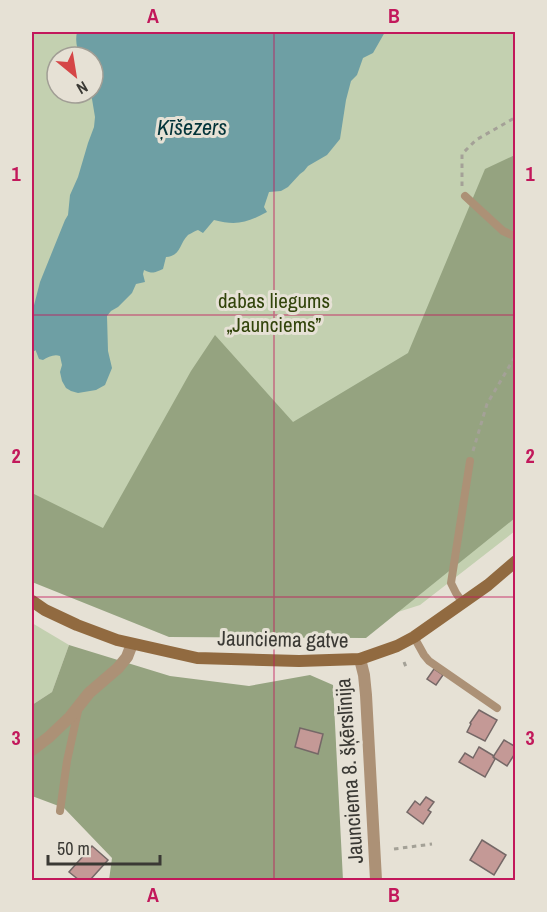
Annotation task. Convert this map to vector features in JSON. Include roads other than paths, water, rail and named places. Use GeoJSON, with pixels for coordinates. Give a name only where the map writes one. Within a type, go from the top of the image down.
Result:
{"type":"FeatureCollection","features":[{"type":"Feature","properties":{"kind":"main road","name":"Jaunciema gatve"},"geometry":{"type":"LineString","coordinates":[[32,602],[77,625],[132,644],[197,658],[310,661],[360,659],[397,646],[414,637],[488,585],[516,561]]}},
{"type":"Feature","properties":{"kind":"street"},"geometry":{"type":"LineString","coordinates":[[32,750],[70,717],[88,693],[118,668],[127,657],[132,644]]}},
{"type":"Feature","properties":{"kind":"street","name":"Jaunciema 8. šķērslīnija"},"geometry":{"type":"LineString","coordinates":[[360,659],[366,695],[376,880]]}},
{"type":"Feature","properties":{"kind":"lane"},"geometry":{"type":"LineString","coordinates":[[465,196],[503,231],[516,237]]}},
{"type":"Feature","properties":{"kind":"lane"},"geometry":{"type":"LineString","coordinates":[[463,603],[452,583],[470,461]]}},
{"type":"Feature","properties":{"kind":"lane"},"geometry":{"type":"LineString","coordinates":[[414,637],[429,661],[497,708]]}},
{"type":"Feature","properties":{"kind":"lane"},"geometry":{"type":"LineString","coordinates":[[60,811],[67,761],[79,707]]}},
{"type":"Feature","properties":{"kind":"water","name":"Ķīšezers"},"geometry":{"type":"Polygon","coordinates":[[[77,32],[385,32],[373,53],[363,58],[357,75],[351,81],[340,139],[327,155],[308,166],[288,187],[281,191],[269,192],[264,207],[267,212],[241,222],[229,223],[214,220],[203,233],[198,230],[188,235],[177,252],[166,257],[163,269],[154,272],[144,270],[145,282],[136,284],[132,293],[107,316],[108,351],[112,368],[105,385],[96,390],[78,393],[66,388],[62,381],[60,356],[39,359],[32,341],[32,313],[40,282],[68,215],[70,195],[94,127],[93,105],[105,105],[105,45],[77,45],[77,32]]]}},
{"type":"Feature","properties":{"kind":"park label","name":"dabas liegums „Jaunciems”"},"geometry":{"type":"Point","coordinates":[274,312]}}]}
